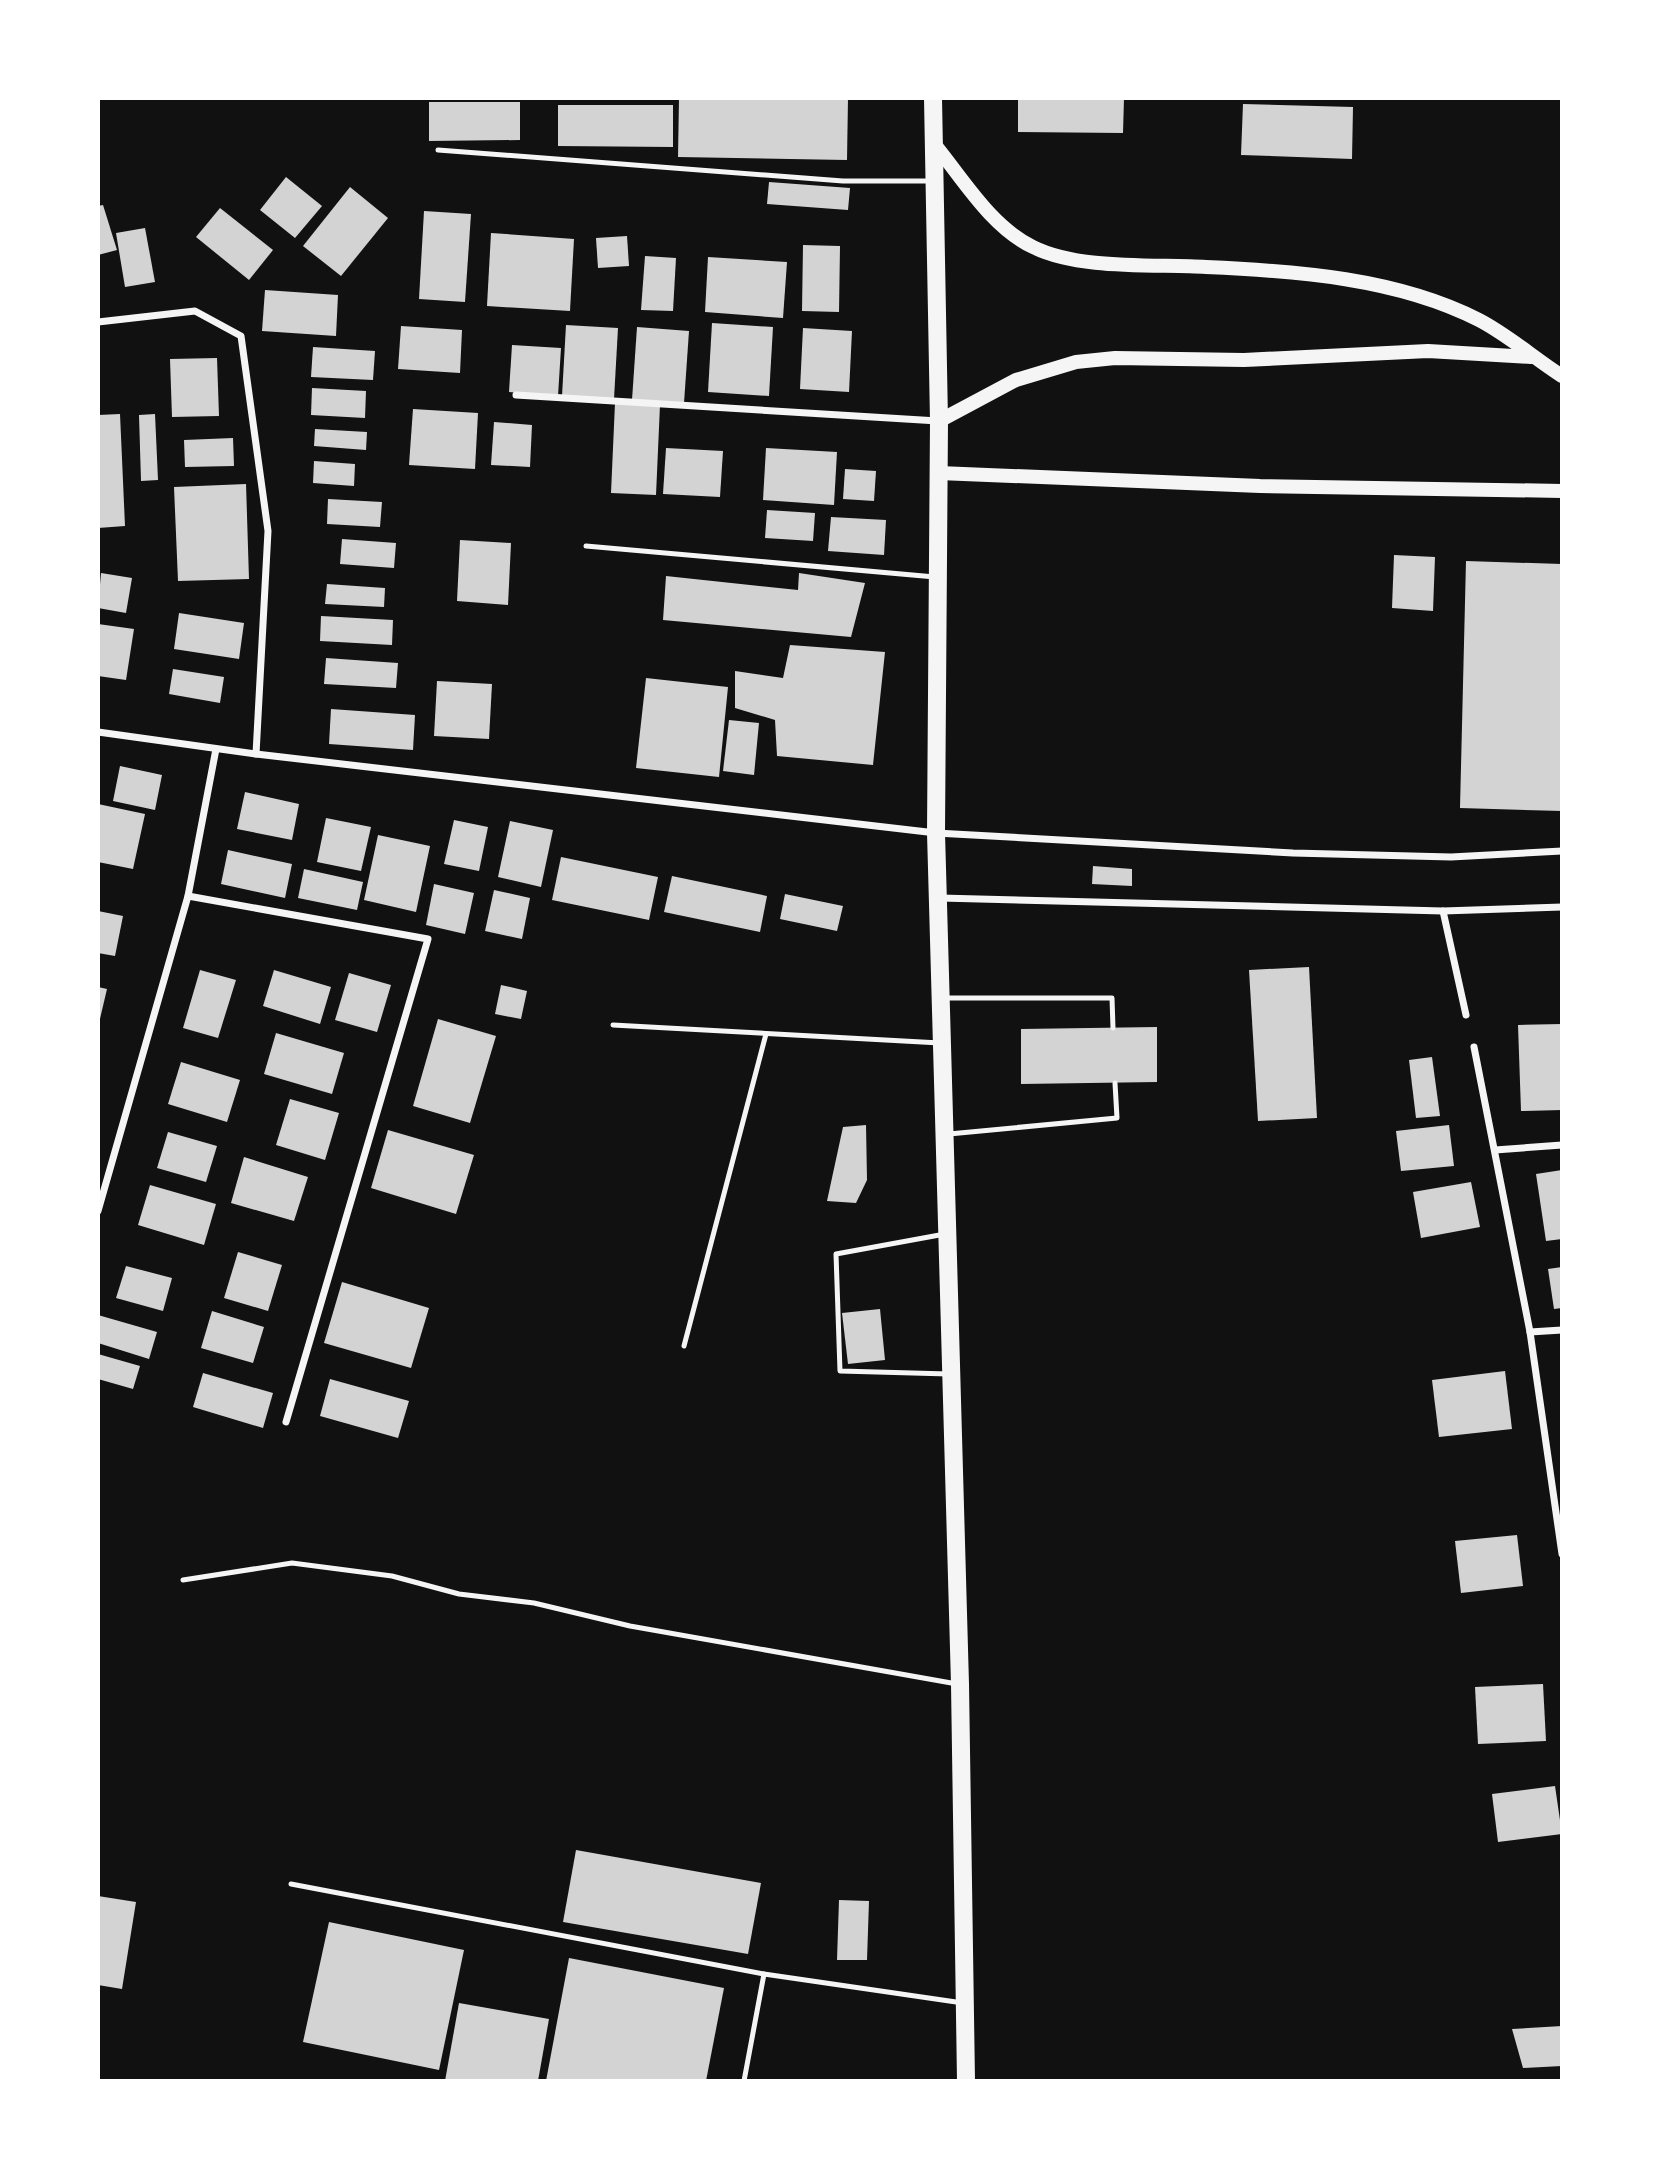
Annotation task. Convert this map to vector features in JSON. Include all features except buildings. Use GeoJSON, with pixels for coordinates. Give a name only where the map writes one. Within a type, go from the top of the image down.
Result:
{"type":"FeatureCollection","features":[{"type":"Feature","properties":{"kind":"main road"},"geometry":{"type":"LineString","coordinates":[[933,98],[939,421],[937,898],[960,1684],[966,2081]]}},
{"type":"Feature","properties":{"kind":"main road"},"geometry":{"type":"LineString","coordinates":[[935,145],[993,216],[1013,235],[1034,248],[1090,261],[1241,268],[1379,286],[1455,308],[1498,331],[1562,376]]}},
{"type":"Feature","properties":{"kind":"main road"},"geometry":{"type":"LineString","coordinates":[[939,421],[1016,380],[1076,362],[1115,358],[1244,360],[1428,351],[1532,357]]}},
{"type":"Feature","properties":{"kind":"main road"},"geometry":{"type":"LineString","coordinates":[[939,473],[1260,486],[1562,491]]}},
{"type":"Feature","properties":{"kind":"street"},"geometry":{"type":"LineString","coordinates":[[98,322],[195,310],[241,336],[268,531],[256,754]]}},
{"type":"Feature","properties":{"kind":"street"},"geometry":{"type":"LineString","coordinates":[[516,395],[939,421]]}},
{"type":"Feature","properties":{"kind":"street"},"geometry":{"type":"LineString","coordinates":[[98,732],[256,754],[936,833],[1293,853],[1451,857],[1562,851]]}},
{"type":"Feature","properties":{"kind":"street"},"geometry":{"type":"LineString","coordinates":[[98,1210],[188,896],[216,748]]}},
{"type":"Feature","properties":{"kind":"street"},"geometry":{"type":"LineString","coordinates":[[188,896],[428,939],[286,1422]]}},
{"type":"Feature","properties":{"kind":"street"},"geometry":{"type":"LineString","coordinates":[[937,898],[1443,911],[1562,908]]}},
{"type":"Feature","properties":{"kind":"street"},"geometry":{"type":"LineString","coordinates":[[1443,911],[1466,1016]]}},
{"type":"Feature","properties":{"kind":"street"},"geometry":{"type":"LineString","coordinates":[[1475,1047],[1530,1332],[1562,1554]]}},
{"type":"Feature","properties":{"kind":"street"},"geometry":{"type":"LineString","coordinates":[[1495,1150],[1562,1145]]}},
{"type":"Feature","properties":{"kind":"street"},"geometry":{"type":"LineString","coordinates":[[1530,1332],[1562,1330]]}},
{"type":"Feature","properties":{"kind":"lane"},"geometry":{"type":"LineString","coordinates":[[438,150],[843,181],[935,181]]}},
{"type":"Feature","properties":{"kind":"lane"},"geometry":{"type":"LineString","coordinates":[[586,546],[939,577]]}},
{"type":"Feature","properties":{"kind":"lane"},"geometry":{"type":"LineString","coordinates":[[942,998],[1112,998],[1113,1028]]}},
{"type":"Feature","properties":{"kind":"lane"},"geometry":{"type":"LineString","coordinates":[[613,1025],[943,1043]]}},
{"type":"Feature","properties":{"kind":"lane"},"geometry":{"type":"LineString","coordinates":[[684,1346],[766,1034]]}},
{"type":"Feature","properties":{"kind":"lane"},"geometry":{"type":"LineString","coordinates":[[946,1134],[1116,1118],[1115,1083]]}},
{"type":"Feature","properties":{"kind":"lane"},"geometry":{"type":"LineString","coordinates":[[948,1234],[836,1254],[836,1267],[840,1371],[952,1374]]}},
{"type":"Feature","properties":{"kind":"lane"},"geometry":{"type":"LineString","coordinates":[[183,1580],[292,1563],[392,1576],[459,1594],[534,1603],[629,1626],[960,1684]]}},
{"type":"Feature","properties":{"kind":"lane"},"geometry":{"type":"LineString","coordinates":[[291,1884],[764,1974],[963,2003]]}},
{"type":"Feature","properties":{"kind":"lane"},"geometry":{"type":"LineString","coordinates":[[744,2081],[764,1974]]}}]}
